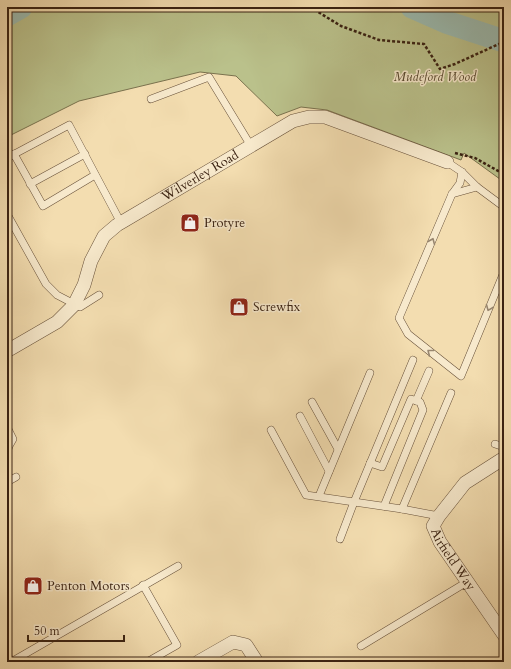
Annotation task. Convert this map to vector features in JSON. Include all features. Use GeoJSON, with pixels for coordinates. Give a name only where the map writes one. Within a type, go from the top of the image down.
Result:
{"type":"FeatureCollection","features":[{"type":"Feature","properties":{"kind":"street","name":"Wilverley Road"},"geometry":{"type":"LineString","coordinates":[[7,351],[57,322],[74,305],[84,285],[91,261],[104,236],[121,223],[293,121],[309,117],[325,117],[449,157]]}},
{"type":"Feature","properties":{"kind":"street","name":"Airfield Way"},"geometry":{"type":"LineString","coordinates":[[504,458],[465,482],[433,526],[440,542],[504,635]]}},
{"type":"Feature","properties":{"kind":"street"},"geometry":{"type":"LineString","coordinates":[[198,662],[233,642],[246,645],[257,662]]}},
{"type":"Feature","properties":{"kind":"lane"},"geometry":{"type":"LineString","coordinates":[[151,99],[208,77],[251,146]]}},
{"type":"Feature","properties":{"kind":"lane"},"geometry":{"type":"LineString","coordinates":[[7,158],[69,125],[121,223]]}},
{"type":"Feature","properties":{"kind":"lane"},"geometry":{"type":"LineString","coordinates":[[14,154],[42,206],[95,175]]}},
{"type":"Feature","properties":{"kind":"lane"},"geometry":{"type":"LineString","coordinates":[[30,184],[85,154]]}},
{"type":"Feature","properties":{"kind":"lane"},"geometry":{"type":"LineString","coordinates":[[449,157],[477,187],[504,207]]}},
{"type":"Feature","properties":{"kind":"lane"},"geometry":{"type":"LineString","coordinates":[[462,172],[460,183],[452,194],[399,318],[408,334],[461,376],[504,272]]}},
{"type":"Feature","properties":{"kind":"lane"},"geometry":{"type":"LineString","coordinates":[[452,194],[477,187]]}},
{"type":"Feature","properties":{"kind":"lane"},"geometry":{"type":"LineString","coordinates":[[7,214],[46,284],[57,295],[80,307],[99,295]]}},
{"type":"Feature","properties":{"kind":"lane"},"geometry":{"type":"LineString","coordinates":[[340,539],[413,360]]}},
{"type":"Feature","properties":{"kind":"lane"},"geometry":{"type":"LineString","coordinates":[[416,401],[429,370]]}},
{"type":"Feature","properties":{"kind":"lane"},"geometry":{"type":"LineString","coordinates":[[319,496],[370,373]]}},
{"type":"Feature","properties":{"kind":"lane"},"geometry":{"type":"LineString","coordinates":[[402,509],[451,393]]}},
{"type":"Feature","properties":{"kind":"lane"},"geometry":{"type":"LineString","coordinates":[[370,463],[382,467],[411,399],[420,402],[423,410],[384,506]]}},
{"type":"Feature","properties":{"kind":"lane"},"geometry":{"type":"LineString","coordinates":[[312,402],[338,449]]}},
{"type":"Feature","properties":{"kind":"lane"},"geometry":{"type":"LineString","coordinates":[[300,416],[329,471]]}},
{"type":"Feature","properties":{"kind":"lane"},"geometry":{"type":"LineString","coordinates":[[7,427],[14,439],[8,447]]}},
{"type":"Feature","properties":{"kind":"lane"},"geometry":{"type":"LineString","coordinates":[[271,430],[306,494],[439,516]]}},
{"type":"Feature","properties":{"kind":"lane"},"geometry":{"type":"LineString","coordinates":[[495,444],[504,447]]}},
{"type":"Feature","properties":{"kind":"lane"},"geometry":{"type":"LineString","coordinates":[[7,482],[16,477]]}},
{"type":"Feature","properties":{"kind":"lane"},"geometry":{"type":"LineString","coordinates":[[7,654],[11,662],[178,566]]}},
{"type":"Feature","properties":{"kind":"lane"},"geometry":{"type":"LineString","coordinates":[[361,646],[467,582]]}},
{"type":"Feature","properties":{"kind":"lane"},"geometry":{"type":"LineString","coordinates":[[143,585],[176,645],[147,662]]}},
{"type":"Feature","properties":{"kind":"path"},"geometry":{"type":"LineString","coordinates":[[310,7],[342,26],[379,40],[424,44],[440,69],[502,43],[504,44]]}},
{"type":"Feature","properties":{"kind":"path"},"geometry":{"type":"LineString","coordinates":[[449,157],[476,158],[500,172],[504,172]]}},
{"type":"Feature","properties":{"kind":"green space","name":"Mudeford Wood"},"geometry":{"type":"Polygon","coordinates":[[[7,7],[504,7],[504,182],[464,153],[461,160],[327,110],[301,107],[277,116],[236,76],[200,72],[79,101],[7,137],[7,7]]]}},
{"type":"Feature","properties":{"kind":"waterway"},"geometry":{"type":"LineString","coordinates":[[7,15],[21,7]]}},
{"type":"Feature","properties":{"kind":"waterway"},"geometry":{"type":"LineString","coordinates":[[412,7],[446,22],[504,41]]}},
{"type":"Feature","properties":{"kind":"place","name":"Protyre"},"geometry":{"type":"Point","coordinates":[190,223]}},
{"type":"Feature","properties":{"kind":"place","name":"Screwfix"},"geometry":{"type":"Point","coordinates":[239,307]}},
{"type":"Feature","properties":{"kind":"place","name":"Penton Motors"},"geometry":{"type":"Point","coordinates":[33,586]}}]}
